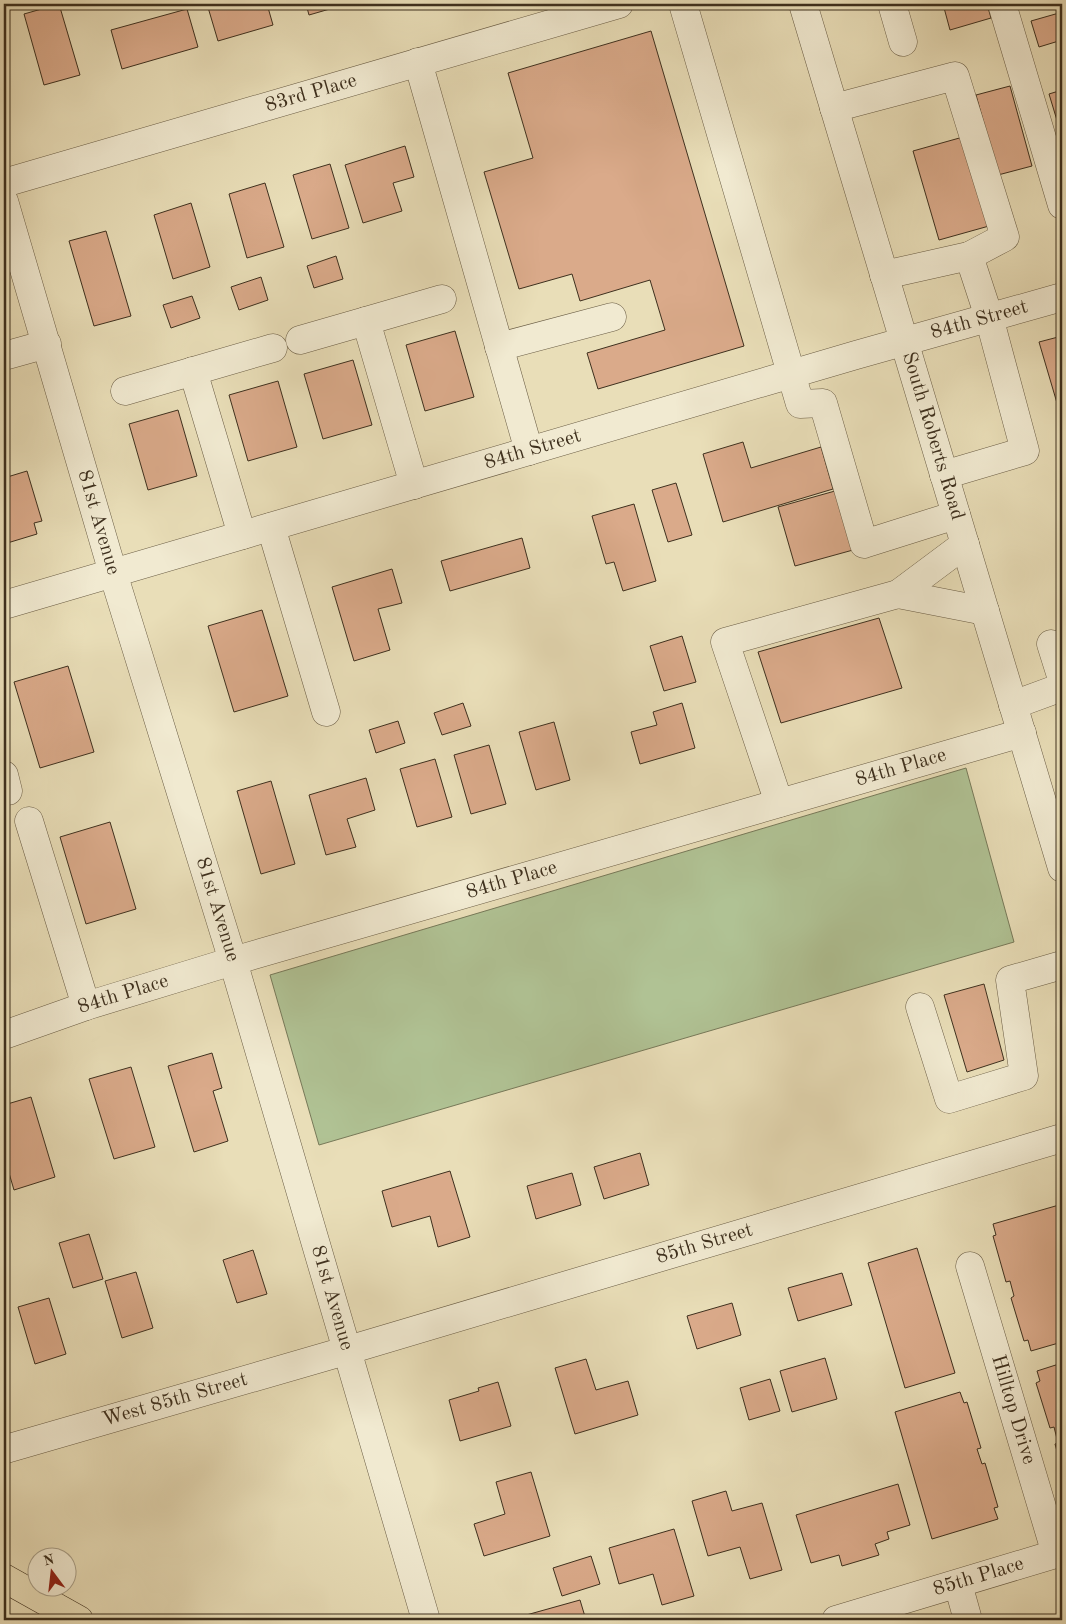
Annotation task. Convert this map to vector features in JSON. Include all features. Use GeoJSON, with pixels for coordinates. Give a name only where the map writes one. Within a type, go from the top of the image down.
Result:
{"type":"FeatureCollection","features":[{"type":"Feature","properties":{"kind":"highway"},"geometry":{"type":"LineString","coordinates":[[4,1578],[79,1620]]}},
{"type":"Feature","properties":{"kind":"street","name":"83rd Place"},"geometry":{"type":"LineString","coordinates":[[4,183],[615,4]]}},
{"type":"Feature","properties":{"kind":"street"},"geometry":{"type":"LineString","coordinates":[[683,4],[800,404],[823,403],[864,544],[956,515]]}},
{"type":"Feature","properties":{"kind":"street","name":"South Roberts Road"},"geometry":{"type":"LineString","coordinates":[[803,4],[1062,868]]}},
{"type":"Feature","properties":{"kind":"street"},"geometry":{"type":"LineString","coordinates":[[892,4],[903,42]]}},
{"type":"Feature","properties":{"kind":"street"},"geometry":{"type":"LineString","coordinates":[[1002,4],[1062,206]]}},
{"type":"Feature","properties":{"kind":"street"},"geometry":{"type":"LineString","coordinates":[[418,62],[529,451]]}},
{"type":"Feature","properties":{"kind":"street"},"geometry":{"type":"LineString","coordinates":[[834,108],[955,76],[1004,237],[969,256],[884,275]]}},
{"type":"Feature","properties":{"kind":"street","name":"81st Avenue"},"geometry":{"type":"LineString","coordinates":[[4,201],[113,573],[233,962],[345,1351],[426,1620]]}},
{"type":"Feature","properties":{"kind":"street"},"geometry":{"type":"LineString","coordinates":[[944,475],[1025,452],[989,317],[969,256]]}},
{"type":"Feature","properties":{"kind":"street","name":"84th Street"},"geometry":{"type":"LineString","coordinates":[[4,605],[1062,296]]}},
{"type":"Feature","properties":{"kind":"street"},"geometry":{"type":"LineString","coordinates":[[300,340],[442,299]]}},
{"type":"Feature","properties":{"kind":"street"},"geometry":{"type":"LineString","coordinates":[[499,348],[612,317]]}},
{"type":"Feature","properties":{"kind":"street"},"geometry":{"type":"LineString","coordinates":[[366,321],[414,485]]}},
{"type":"Feature","properties":{"kind":"street"},"geometry":{"type":"LineString","coordinates":[[4,356],[47,344]]}},
{"type":"Feature","properties":{"kind":"street"},"geometry":{"type":"LineString","coordinates":[[124,391],[273,348]]}},
{"type":"Feature","properties":{"kind":"street"},"geometry":{"type":"LineString","coordinates":[[194,371],[242,535]]}},
{"type":"Feature","properties":{"kind":"street"},"geometry":{"type":"LineString","coordinates":[[271,526],[326,712]]}},
{"type":"Feature","properties":{"kind":"street"},"geometry":{"type":"LineString","coordinates":[[779,803],[725,642],[898,594],[965,544]]}},
{"type":"Feature","properties":{"kind":"street"},"geometry":{"type":"LineString","coordinates":[[898,594],[985,611]]}},
{"type":"Feature","properties":{"kind":"street"},"geometry":{"type":"LineString","coordinates":[[1051,644],[1062,679]]}},
{"type":"Feature","properties":{"kind":"street"},"geometry":{"type":"LineString","coordinates":[[1013,705],[1062,687]]}},
{"type":"Feature","properties":{"kind":"street","name":"84th Place"},"geometry":{"type":"LineString","coordinates":[[4,1035],[86,1006],[233,962],[1022,733]]}},
{"type":"Feature","properties":{"kind":"street"},"geometry":{"type":"LineString","coordinates":[[29,821],[86,1006]]}},
{"type":"Feature","properties":{"kind":"street"},"geometry":{"type":"LineString","coordinates":[[920,1007],[949,1100],[1024,1076],[1010,980],[1062,965]]}},
{"type":"Feature","properties":{"kind":"street","name":"85th Street"},"geometry":{"type":"LineString","coordinates":[[345,1351],[1062,1138]]}},
{"type":"Feature","properties":{"kind":"street","name":"Hilltop Drive"},"geometry":{"type":"LineString","coordinates":[[970,1266],[1059,1553]]}},
{"type":"Feature","properties":{"kind":"street","name":"West 85th Street"},"geometry":{"type":"LineString","coordinates":[[6,1449],[345,1351]]}},
{"type":"Feature","properties":{"kind":"street","name":"85th Place"},"geometry":{"type":"LineString","coordinates":[[836,1620],[1059,1553]]}},
{"type":"Feature","properties":{"kind":"street"},"geometry":{"type":"LineString","coordinates":[[958,1584],[968,1620]]}},
{"type":"Feature","properties":{"kind":"green space"},"geometry":{"type":"Polygon","coordinates":[[[966,768],[1014,942],[319,1145],[270,975],[966,768]]]}},
{"type":"Feature","properties":{"kind":"building"},"geometry":{"type":"Polygon","coordinates":[[[59,4],[80,75],[44,85],[24,14],[59,4]]]}},
{"type":"Feature","properties":{"kind":"building"},"geometry":{"type":"Polygon","coordinates":[[[207,4],[267,4],[273,25],[218,41],[207,4]]]}},
{"type":"Feature","properties":{"kind":"building"},"geometry":{"type":"Polygon","coordinates":[[[306,4],[347,4],[309,15],[306,4]]]}},
{"type":"Feature","properties":{"kind":"building"},"geometry":{"type":"Polygon","coordinates":[[[943,4],[987,4],[991,18],[950,30],[943,4]]]}},
{"type":"Feature","properties":{"kind":"building"},"geometry":{"type":"Polygon","coordinates":[[[187,9],[198,47],[122,69],[111,30],[187,9]]]}},
{"type":"Feature","properties":{"kind":"building"},"geometry":{"type":"Polygon","coordinates":[[[1059,13],[1062,22],[1062,40],[1039,47],[1031,21],[1059,13]]]}},
{"type":"Feature","properties":{"kind":"building"},"geometry":{"type":"Polygon","coordinates":[[[651,31],[744,346],[598,389],[587,353],[665,330],[650,280],[580,301],[572,274],[519,289],[484,172],[533,158],[508,73],[651,31]]]}},
{"type":"Feature","properties":{"kind":"building"},"geometry":{"type":"Polygon","coordinates":[[[1010,86],[1032,166],[998,175],[976,95],[1010,86]]]}},
{"type":"Feature","properties":{"kind":"building"},"geometry":{"type":"Polygon","coordinates":[[[1062,90],[1062,126],[1059,127],[1049,94],[1062,90]]]}},
{"type":"Feature","properties":{"kind":"building"},"geometry":{"type":"Polygon","coordinates":[[[963,137],[989,226],[939,240],[913,151],[963,137]]]}},
{"type":"Feature","properties":{"kind":"building"},"geometry":{"type":"Polygon","coordinates":[[[405,146],[414,177],[393,183],[402,211],[363,223],[345,165],[405,146]]]}},
{"type":"Feature","properties":{"kind":"building"},"geometry":{"type":"Polygon","coordinates":[[[330,164],[349,228],[312,239],[293,175],[330,164]]]}},
{"type":"Feature","properties":{"kind":"building"},"geometry":{"type":"Polygon","coordinates":[[[265,183],[284,247],[247,258],[229,194],[265,183]]]}},
{"type":"Feature","properties":{"kind":"building"},"geometry":{"type":"Polygon","coordinates":[[[191,203],[210,267],[173,279],[154,215],[191,203]]]}},
{"type":"Feature","properties":{"kind":"building"},"geometry":{"type":"Polygon","coordinates":[[[106,231],[131,316],[94,326],[69,241],[106,231]]]}},
{"type":"Feature","properties":{"kind":"building"},"geometry":{"type":"Polygon","coordinates":[[[336,256],[343,279],[314,288],[307,266],[336,256]]]}},
{"type":"Feature","properties":{"kind":"building"},"geometry":{"type":"Polygon","coordinates":[[[261,277],[268,300],[239,310],[231,287],[261,277]]]}},
{"type":"Feature","properties":{"kind":"building"},"geometry":{"type":"Polygon","coordinates":[[[192,296],[200,318],[171,328],[163,305],[192,296]]]}},
{"type":"Feature","properties":{"kind":"building"},"geometry":{"type":"Polygon","coordinates":[[[455,331],[474,397],[425,411],[406,345],[455,331]]]}},
{"type":"Feature","properties":{"kind":"building"},"geometry":{"type":"Polygon","coordinates":[[[1062,336],[1062,420],[1039,342],[1062,336]]]}},
{"type":"Feature","properties":{"kind":"building"},"geometry":{"type":"Polygon","coordinates":[[[353,360],[372,425],[323,439],[304,374],[353,360]]]}},
{"type":"Feature","properties":{"kind":"building"},"geometry":{"type":"Polygon","coordinates":[[[278,381],[297,447],[248,461],[229,395],[278,381]]]}},
{"type":"Feature","properties":{"kind":"building"},"geometry":{"type":"Polygon","coordinates":[[[178,410],[197,476],[148,490],[129,424],[178,410]]]}},
{"type":"Feature","properties":{"kind":"building"},"geometry":{"type":"Polygon","coordinates":[[[743,442],[751,468],[821,447],[833,489],[723,522],[703,454],[743,442]]]}},
{"type":"Feature","properties":{"kind":"building"},"geometry":{"type":"Polygon","coordinates":[[[27,471],[42,521],[34,523],[37,534],[4,544],[4,478],[27,471]]]}},
{"type":"Feature","properties":{"kind":"building"},"geometry":{"type":"Polygon","coordinates":[[[676,483],[692,535],[668,542],[652,490],[676,483]]]}},
{"type":"Feature","properties":{"kind":"building"},"geometry":{"type":"Polygon","coordinates":[[[835,491],[853,550],[795,566],[778,507],[835,491]]]}},
{"type":"Feature","properties":{"kind":"building"},"geometry":{"type":"Polygon","coordinates":[[[634,504],[656,581],[623,591],[614,562],[606,564],[592,516],[634,504]]]}},
{"type":"Feature","properties":{"kind":"building"},"geometry":{"type":"Polygon","coordinates":[[[522,538],[530,568],[450,591],[441,561],[522,538]]]}},
{"type":"Feature","properties":{"kind":"building"},"geometry":{"type":"Polygon","coordinates":[[[392,569],[402,603],[378,609],[390,650],[354,661],[332,587],[392,569]]]}},
{"type":"Feature","properties":{"kind":"building"},"geometry":{"type":"Polygon","coordinates":[[[262,610],[288,696],[234,712],[208,626],[262,610]]]}},
{"type":"Feature","properties":{"kind":"building"},"geometry":{"type":"Polygon","coordinates":[[[879,618],[902,688],[781,723],[758,652],[879,618]]]}},
{"type":"Feature","properties":{"kind":"building"},"geometry":{"type":"Polygon","coordinates":[[[682,636],[696,682],[664,691],[650,646],[682,636]]]}},
{"type":"Feature","properties":{"kind":"building"},"geometry":{"type":"Polygon","coordinates":[[[68,666],[94,752],[40,768],[14,682],[68,666]]]}},
{"type":"Feature","properties":{"kind":"building"},"geometry":{"type":"Polygon","coordinates":[[[463,703],[471,726],[442,735],[434,713],[463,703]]]}},
{"type":"Feature","properties":{"kind":"building"},"geometry":{"type":"Polygon","coordinates":[[[682,703],[695,748],[640,764],[631,732],[657,725],[653,712],[682,703]]]}},
{"type":"Feature","properties":{"kind":"building"},"geometry":{"type":"Polygon","coordinates":[[[398,721],[405,743],[376,753],[369,730],[398,721]]]}},
{"type":"Feature","properties":{"kind":"building"},"geometry":{"type":"Polygon","coordinates":[[[554,722],[570,780],[536,790],[519,732],[554,722]]]}},
{"type":"Feature","properties":{"kind":"building"},"geometry":{"type":"Polygon","coordinates":[[[489,745],[506,804],[471,814],[454,755],[489,745]]]}},
{"type":"Feature","properties":{"kind":"building"},"geometry":{"type":"Polygon","coordinates":[[[435,759],[452,817],[417,827],[400,769],[435,759]]]}},
{"type":"Feature","properties":{"kind":"building"},"geometry":{"type":"Polygon","coordinates":[[[366,778],[375,810],[347,819],[356,847],[326,855],[309,795],[366,778]]]}},
{"type":"Feature","properties":{"kind":"building"},"geometry":{"type":"Polygon","coordinates":[[[271,781],[295,864],[261,874],[237,791],[271,781]]]}},
{"type":"Feature","properties":{"kind":"building"},"geometry":{"type":"Polygon","coordinates":[[[110,822],[136,909],[86,924],[60,837],[110,822]]]}},
{"type":"Feature","properties":{"kind":"building"},"geometry":{"type":"Polygon","coordinates":[[[984,984],[1004,1060],[967,1072],[944,995],[984,984]]]}},
{"type":"Feature","properties":{"kind":"building"},"geometry":{"type":"Polygon","coordinates":[[[212,1053],[222,1088],[213,1091],[228,1141],[194,1152],[168,1066],[212,1053]]]}},
{"type":"Feature","properties":{"kind":"building"},"geometry":{"type":"Polygon","coordinates":[[[131,1067],[155,1147],[114,1159],[89,1079],[131,1067]]]}},
{"type":"Feature","properties":{"kind":"building"},"geometry":{"type":"Polygon","coordinates":[[[31,1097],[55,1177],[14,1190],[4,1156],[4,1105],[31,1097]]]}},
{"type":"Feature","properties":{"kind":"building"},"geometry":{"type":"Polygon","coordinates":[[[640,1153],[649,1185],[604,1199],[594,1167],[640,1153]]]}},
{"type":"Feature","properties":{"kind":"building"},"geometry":{"type":"Polygon","coordinates":[[[450,1171],[470,1237],[438,1247],[430,1216],[392,1227],[382,1191],[450,1171]]]}},
{"type":"Feature","properties":{"kind":"building"},"geometry":{"type":"Polygon","coordinates":[[[572,1173],[581,1205],[536,1219],[527,1186],[572,1173]]]}},
{"type":"Feature","properties":{"kind":"building"},"geometry":{"type":"Polygon","coordinates":[[[1059,1205],[1062,1217],[1062,1342],[1031,1351],[1028,1340],[1024,1341],[1011,1298],[1014,1296],[1010,1281],[1006,1282],[993,1236],[996,1235],[993,1224],[1059,1205]]]}},
{"type":"Feature","properties":{"kind":"building"},"geometry":{"type":"Polygon","coordinates":[[[89,1234],[103,1279],[73,1288],[59,1243],[89,1234]]]}},
{"type":"Feature","properties":{"kind":"building"},"geometry":{"type":"Polygon","coordinates":[[[917,1248],[955,1373],[905,1388],[868,1263],[917,1248]]]}},
{"type":"Feature","properties":{"kind":"building"},"geometry":{"type":"Polygon","coordinates":[[[253,1250],[267,1294],[237,1303],[223,1260],[253,1250]]]}},
{"type":"Feature","properties":{"kind":"building"},"geometry":{"type":"Polygon","coordinates":[[[136,1272],[153,1328],[122,1338],[105,1281],[136,1272]]]}},
{"type":"Feature","properties":{"kind":"building"},"geometry":{"type":"Polygon","coordinates":[[[842,1273],[852,1305],[798,1321],[788,1288],[842,1273]]]}},
{"type":"Feature","properties":{"kind":"building"},"geometry":{"type":"Polygon","coordinates":[[[49,1298],[66,1354],[35,1364],[18,1307],[49,1298]]]}},
{"type":"Feature","properties":{"kind":"building"},"geometry":{"type":"Polygon","coordinates":[[[732,1303],[741,1335],[697,1349],[687,1316],[732,1303]]]}},
{"type":"Feature","properties":{"kind":"building"},"geometry":{"type":"Polygon","coordinates":[[[825,1358],[837,1399],[792,1412],[780,1371],[825,1358]]]}},
{"type":"Feature","properties":{"kind":"building"},"geometry":{"type":"Polygon","coordinates":[[[586,1359],[596,1390],[628,1381],[638,1415],[575,1434],[555,1368],[586,1359]]]}},
{"type":"Feature","properties":{"kind":"building"},"geometry":{"type":"Polygon","coordinates":[[[1062,1363],[1062,1469],[1055,1444],[1058,1443],[1054,1427],[1050,1428],[1036,1383],[1040,1381],[1037,1371],[1062,1363]]]}},
{"type":"Feature","properties":{"kind":"building"},"geometry":{"type":"Polygon","coordinates":[[[770,1379],[780,1411],[749,1420],[740,1388],[770,1379]]]}},
{"type":"Feature","properties":{"kind":"building"},"geometry":{"type":"Polygon","coordinates":[[[498,1382],[511,1426],[460,1441],[449,1400],[479,1391],[478,1388],[498,1382]]]}},
{"type":"Feature","properties":{"kind":"building"},"geometry":{"type":"Polygon","coordinates":[[[960,1392],[964,1403],[967,1402],[981,1448],[977,1449],[982,1464],[985,1463],[998,1507],[994,1508],[998,1519],[932,1539],[895,1412],[960,1392]]]}},
{"type":"Feature","properties":{"kind":"building"},"geometry":{"type":"Polygon","coordinates":[[[531,1472],[550,1536],[484,1556],[474,1524],[505,1514],[496,1482],[531,1472]]]}},
{"type":"Feature","properties":{"kind":"building"},"geometry":{"type":"Polygon","coordinates":[[[898,1484],[910,1525],[887,1532],[889,1539],[875,1544],[879,1555],[842,1566],[839,1555],[811,1563],[796,1515],[898,1484]]]}},
{"type":"Feature","properties":{"kind":"building"},"geometry":{"type":"Polygon","coordinates":[[[726,1491],[732,1511],[762,1503],[782,1570],[750,1579],[740,1547],[708,1556],[692,1501],[726,1491]]]}},
{"type":"Feature","properties":{"kind":"building"},"geometry":{"type":"Polygon","coordinates":[[[674,1529],[694,1596],[662,1605],[653,1574],[619,1584],[609,1548],[674,1529]]]}},
{"type":"Feature","properties":{"kind":"building"},"geometry":{"type":"Polygon","coordinates":[[[591,1556],[600,1584],[562,1596],[553,1568],[591,1556]]]}},
{"type":"Feature","properties":{"kind":"building"},"geometry":{"type":"Polygon","coordinates":[[[580,1600],[586,1620],[512,1619],[580,1600]]]}}]}
